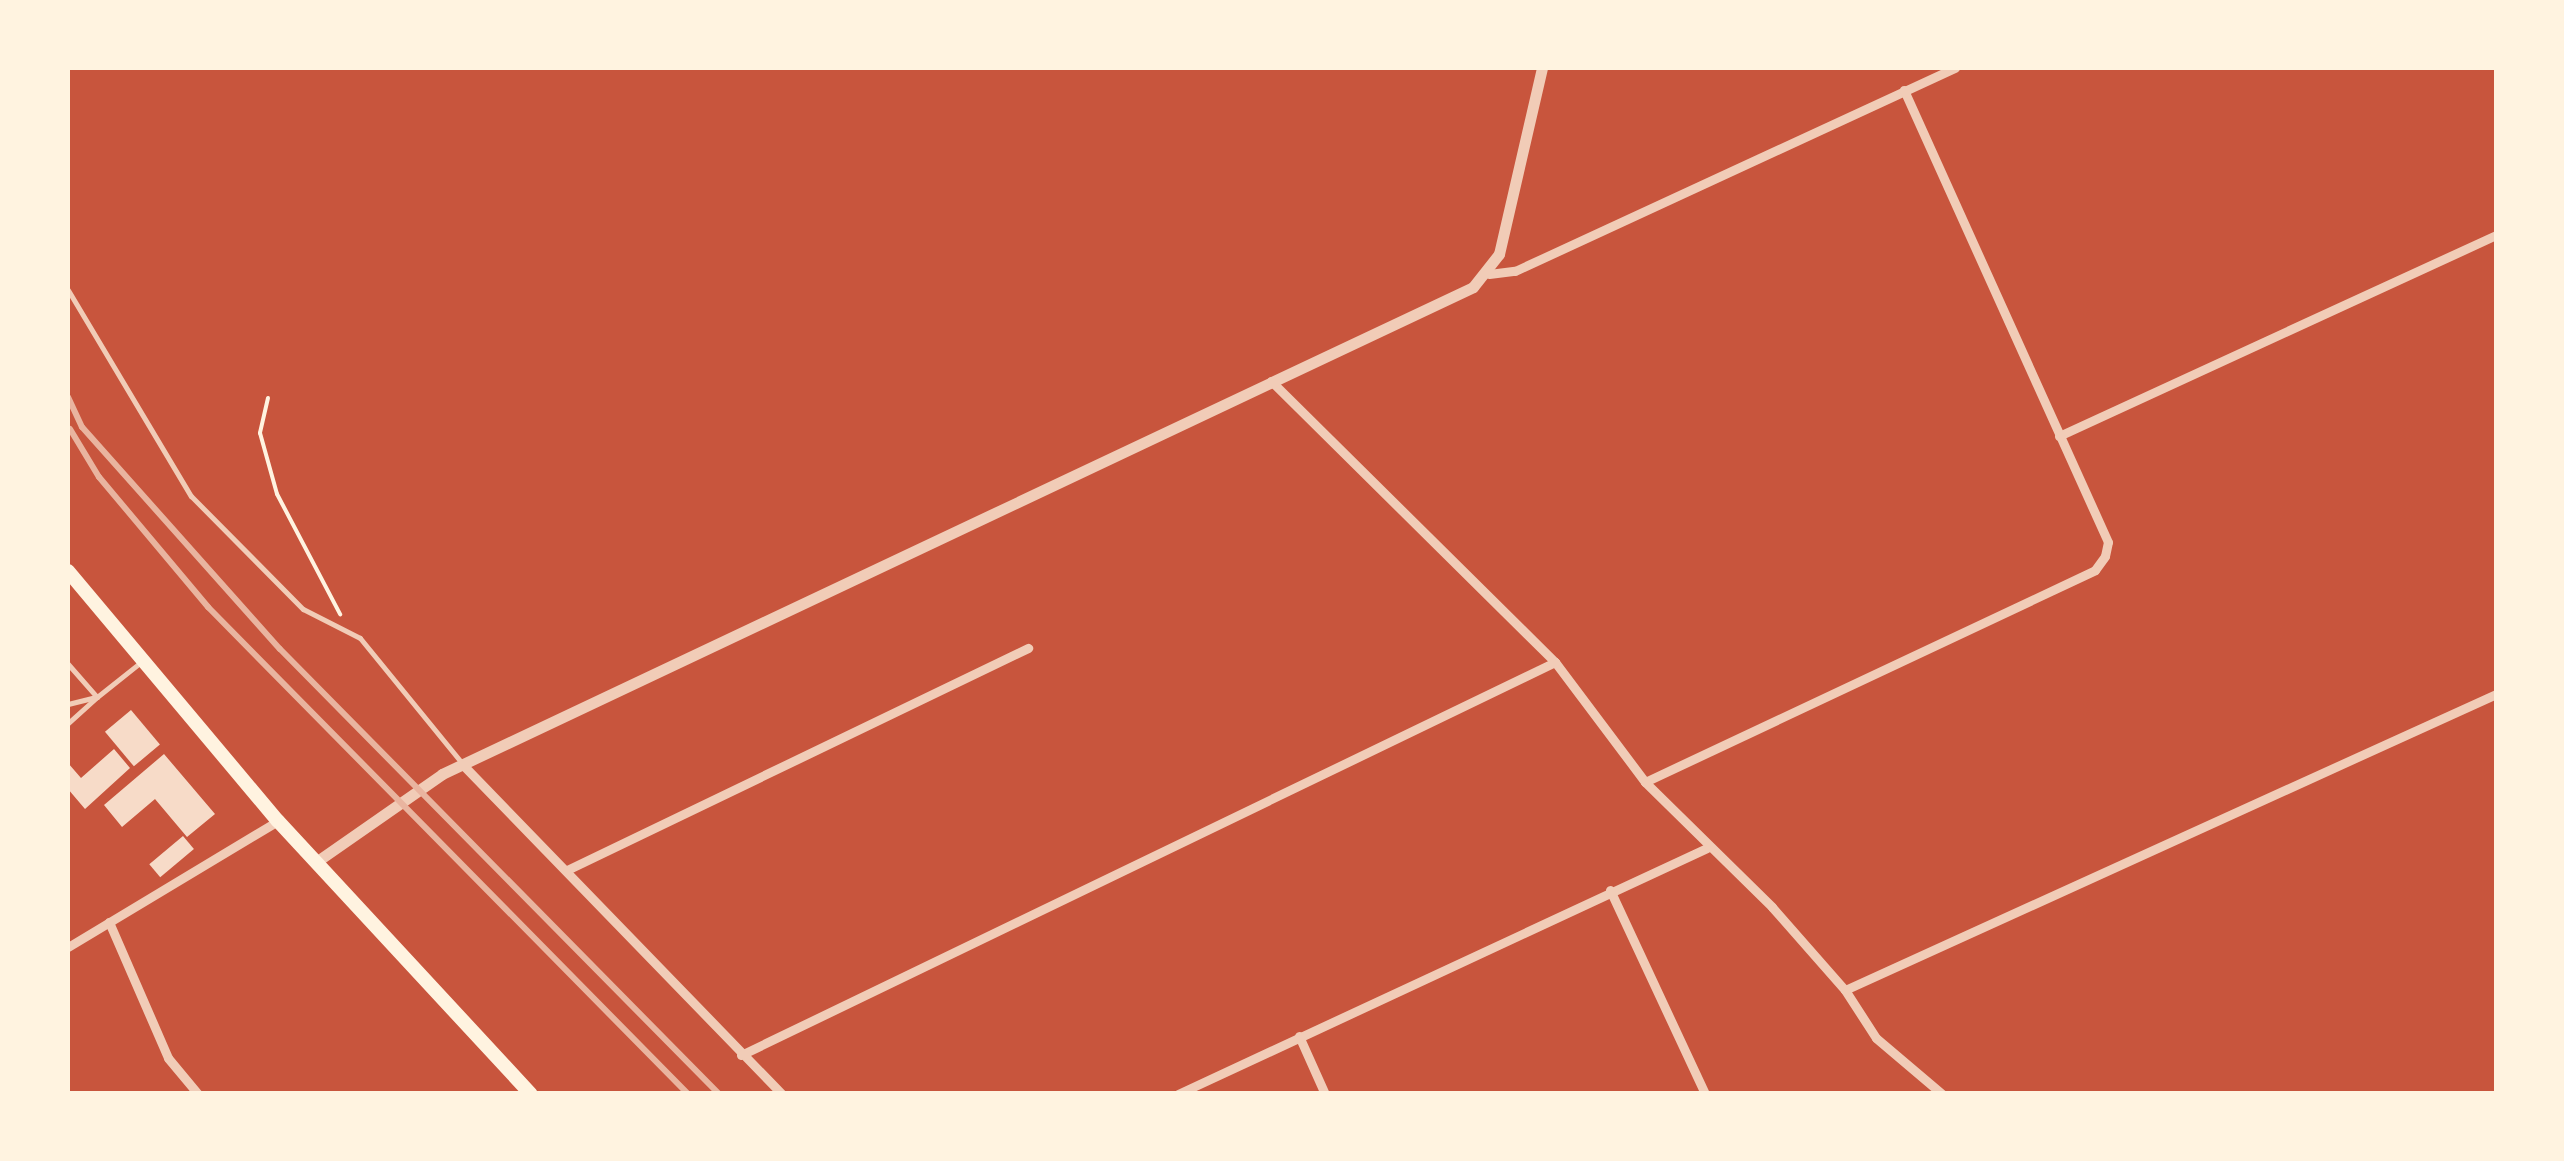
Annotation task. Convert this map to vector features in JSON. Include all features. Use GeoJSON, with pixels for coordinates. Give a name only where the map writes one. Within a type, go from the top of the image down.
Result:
{"type":"FeatureCollection","features":[{"type":"Feature","properties":{"kind":"main road"},"geometry":{"type":"LineString","coordinates":[[68,571],[278,821],[531,1094]]}},
{"type":"Feature","properties":{"kind":"street"},"geometry":{"type":"LineString","coordinates":[[1489,274],[1542,68]]}},
{"type":"Feature","properties":{"kind":"street"},"geometry":{"type":"LineString","coordinates":[[316,862],[408,792],[463,765],[1489,274],[1516,271],[1955,68]]}},
{"type":"Feature","properties":{"kind":"street"},"geometry":{"type":"LineString","coordinates":[[1645,782],[2096,570],[2108,542],[1904,90]]}},
{"type":"Feature","properties":{"kind":"street"},"geometry":{"type":"LineString","coordinates":[[2059,436],[2496,235]]}},
{"type":"Feature","properties":{"kind":"street"},"geometry":{"type":"LineString","coordinates":[[1270,381],[1555,662],[1645,782],[1707,848],[1772,908],[1845,990],[1876,1038],[1942,1094]]}},
{"type":"Feature","properties":{"kind":"street"},"geometry":{"type":"LineString","coordinates":[[567,870],[1028,648]]}},
{"type":"Feature","properties":{"kind":"street"},"geometry":{"type":"LineString","coordinates":[[741,1055],[1555,662]]}},
{"type":"Feature","properties":{"kind":"street"},"geometry":{"type":"LineString","coordinates":[[1845,990],[2496,694]]}},
{"type":"Feature","properties":{"kind":"street"},"geometry":{"type":"LineString","coordinates":[[463,765],[782,1094]]}},
{"type":"Feature","properties":{"kind":"street"},"geometry":{"type":"LineString","coordinates":[[68,946],[278,821]]}},
{"type":"Feature","properties":{"kind":"street"},"geometry":{"type":"LineString","coordinates":[[1178,1094],[1707,848]]}},
{"type":"Feature","properties":{"kind":"street"},"geometry":{"type":"LineString","coordinates":[[1610,890],[1705,1094]]}},
{"type":"Feature","properties":{"kind":"street"},"geometry":{"type":"LineString","coordinates":[[109,922],[168,1058],[198,1094]]}},
{"type":"Feature","properties":{"kind":"street"},"geometry":{"type":"LineString","coordinates":[[1299,1036],[1325,1094]]}},
{"type":"Feature","properties":{"kind":"lane"},"geometry":{"type":"LineString","coordinates":[[68,290],[191,496],[303,609],[345,628],[406,688],[463,765]]}},
{"type":"Feature","properties":{"kind":"lane"},"geometry":{"type":"LineString","coordinates":[[68,722],[144,660]]}},
{"type":"Feature","properties":{"kind":"lane"},"geometry":{"type":"LineString","coordinates":[[68,664],[98,697]]}},
{"type":"Feature","properties":{"kind":"lane"},"geometry":{"type":"LineString","coordinates":[[68,704],[98,697]]}},
{"type":"Feature","properties":{"kind":"path"},"geometry":{"type":"LineString","coordinates":[[268,398],[260,433],[277,494],[345,628]]}},
{"type":"Feature","properties":{"kind":"building"},"geometry":{"type":"Polygon","coordinates":[[[131,710],[160,744],[134,766],[105,732],[131,710]]]}},
{"type":"Feature","properties":{"kind":"building"},"geometry":{"type":"Polygon","coordinates":[[[114,749],[130,768],[85,809],[68,789],[68,763],[81,778],[114,749]]]}},
{"type":"Feature","properties":{"kind":"building"},"geometry":{"type":"Polygon","coordinates":[[[164,754],[215,814],[187,837],[155,799],[122,827],[104,805],[164,754]]]}},
{"type":"Feature","properties":{"kind":"building"},"geometry":{"type":"Polygon","coordinates":[[[183,836],[194,849],[160,877],[149,864],[183,836]]]}},
{"type":"Feature","properties":{"kind":"railway"},"geometry":{"type":"LineString","coordinates":[[68,397],[82,427],[280,649],[719,1094]]}},
{"type":"Feature","properties":{"kind":"railway"},"geometry":{"type":"LineString","coordinates":[[70,429],[99,477],[208,607],[688,1094]]}}]}
